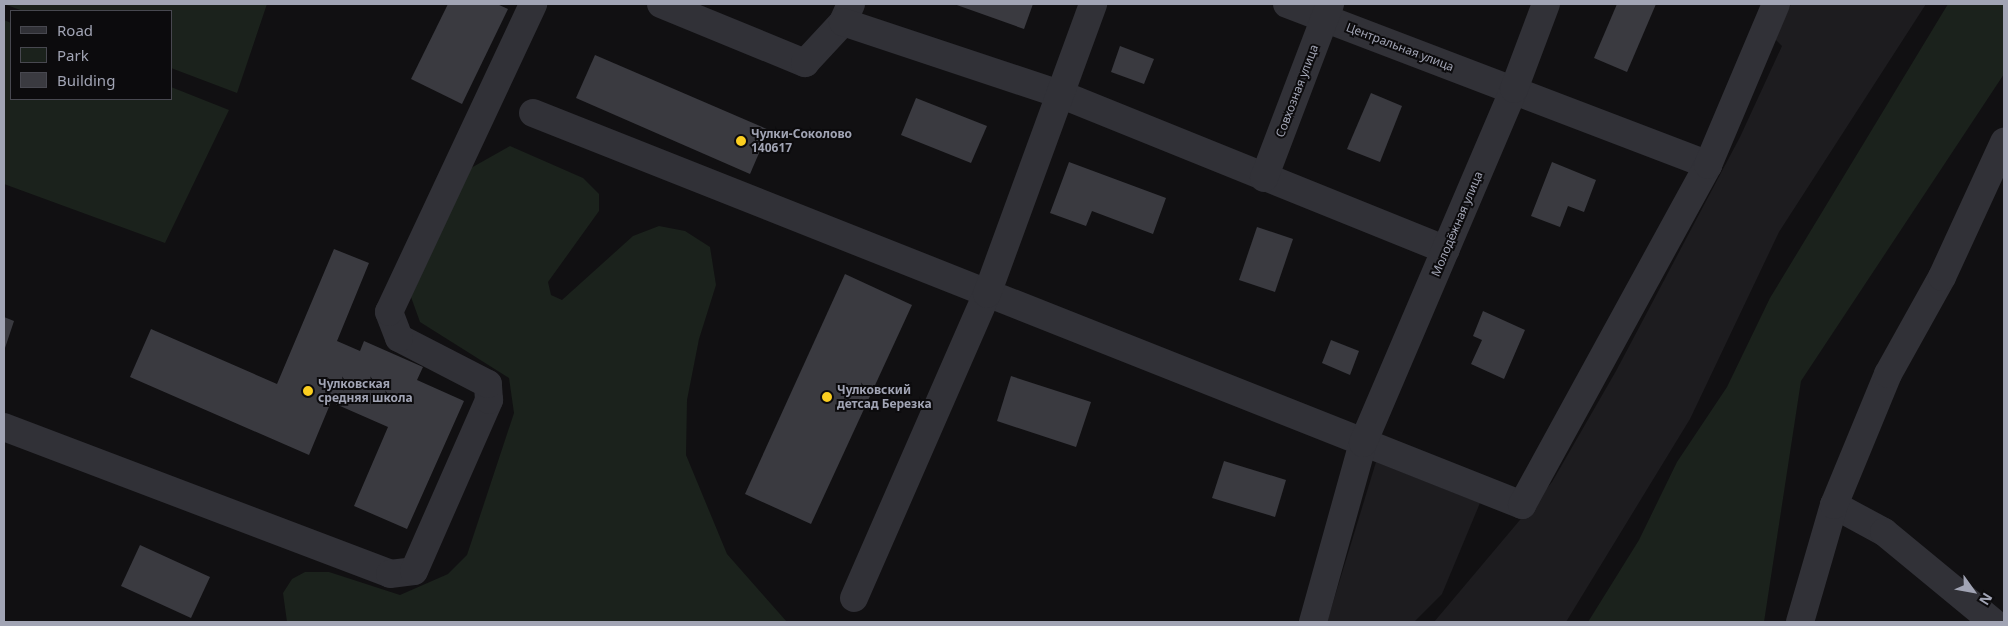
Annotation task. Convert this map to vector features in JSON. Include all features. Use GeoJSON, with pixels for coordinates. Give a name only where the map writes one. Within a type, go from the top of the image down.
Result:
{"type":"FeatureCollection","features":[{"type":"Feature","properties":{"kind":"street"},"geometry":{"type":"LineString","coordinates":[[4,427],[155,481],[390,574],[414,571],[489,400],[488,384],[399,338],[389,312],[534,4]]}},
{"type":"Feature","properties":{"kind":"street"},"geometry":{"type":"LineString","coordinates":[[661,4],[805,63],[847,13],[1060,94],[1446,250]]}},
{"type":"Feature","properties":{"kind":"street"},"geometry":{"type":"LineString","coordinates":[[854,598],[987,294],[1093,4]]}},
{"type":"Feature","properties":{"kind":"street","name":"Центральная улица"},"geometry":{"type":"LineString","coordinates":[[1287,4],[1328,11],[1514,89],[1708,165]]}},
{"type":"Feature","properties":{"kind":"street","name":"Молодёжная улица"},"geometry":{"type":"LineString","coordinates":[[1313,622],[1363,443],[1514,89],[1546,4]]}},
{"type":"Feature","properties":{"kind":"street"},"geometry":{"type":"LineString","coordinates":[[533,113],[1522,505],[1708,165],[1776,4]]}},
{"type":"Feature","properties":{"kind":"street","name":"Совхозная улица"},"geometry":{"type":"LineString","coordinates":[[1264,178],[1328,11]]}},
{"type":"Feature","properties":{"kind":"street"},"geometry":{"type":"LineString","coordinates":[[1800,622],[1834,505],[1888,374],[1942,277],[2004,142]]}},
{"type":"Feature","properties":{"kind":"street"},"geometry":{"type":"LineString","coordinates":[[1834,505],[1884,532],[1993,622]]}},
{"type":"Feature","properties":{"kind":"shaded area"},"geometry":{"type":"Polygon","coordinates":[[[1791,4],[1926,4],[1779,232],[1690,419],[1566,622],[1434,622],[1552,482],[1616,371],[1740,137],[1782,46],[1775,39],[1791,4]]]}},
{"type":"Feature","properties":{"kind":"shaded area"},"geometry":{"type":"Polygon","coordinates":[[[1376,462],[1480,503],[1442,594],[1414,622],[1327,622],[1376,462]]]}},
{"type":"Feature","properties":{"kind":"green space"},"geometry":{"type":"Polygon","coordinates":[[[4,4],[267,4],[237,93],[172,68],[172,10],[20,10],[4,4]]]}},
{"type":"Feature","properties":{"kind":"green space"},"geometry":{"type":"Polygon","coordinates":[[[1948,4],[2004,4],[2004,74],[1801,381],[1764,622],[1588,622],[1639,540],[1677,462],[1727,387],[1770,298],[1948,4]]]}},
{"type":"Feature","properties":{"kind":"green space"},"geometry":{"type":"Polygon","coordinates":[[[4,20],[10,23],[10,100],[172,100],[172,87],[229,110],[165,243],[4,184],[4,20]]]}},
{"type":"Feature","properties":{"kind":"green space"},"geometry":{"type":"Polygon","coordinates":[[[510,146],[583,178],[599,194],[599,211],[548,282],[551,295],[562,300],[633,236],[659,226],[685,231],[710,247],[716,285],[699,339],[687,400],[686,455],[727,554],[787,622],[287,622],[283,593],[292,579],[305,572],[329,572],[400,595],[448,574],[467,555],[514,413],[509,378],[420,322],[411,297],[471,168],[510,146]]]}},
{"type":"Feature","properties":{"kind":"building"},"geometry":{"type":"Polygon","coordinates":[[[448,4],[497,4],[508,9],[462,104],[411,79],[448,4]]]}},
{"type":"Feature","properties":{"kind":"building"},"geometry":{"type":"Polygon","coordinates":[[[954,4],[1033,4],[1024,29],[954,4]]]}},
{"type":"Feature","properties":{"kind":"building"},"geometry":{"type":"Polygon","coordinates":[[[1617,4],[1656,4],[1627,72],[1594,58],[1617,4]]]}},
{"type":"Feature","properties":{"kind":"building"},"geometry":{"type":"Polygon","coordinates":[[[1120,46],[1154,59],[1144,84],[1111,72],[1120,46]]]}},
{"type":"Feature","properties":{"kind":"building"},"geometry":{"type":"Polygon","coordinates":[[[595,55],[769,130],[750,174],[576,98],[595,55]]]}},
{"type":"Feature","properties":{"kind":"building"},"geometry":{"type":"Polygon","coordinates":[[[1371,93],[1402,106],[1380,162],[1347,149],[1371,93]]]}},
{"type":"Feature","properties":{"kind":"building"},"geometry":{"type":"Polygon","coordinates":[[[916,98],[987,126],[971,163],[901,135],[916,98]]]}},
{"type":"Feature","properties":{"kind":"building"},"geometry":{"type":"Polygon","coordinates":[[[1069,162],[1166,198],[1153,234],[1092,211],[1086,226],[1050,213],[1069,162]]]}},
{"type":"Feature","properties":{"kind":"building"},"geometry":{"type":"Polygon","coordinates":[[[1552,162],[1596,180],[1584,212],[1568,206],[1560,227],[1531,216],[1552,162]]]}},
{"type":"Feature","properties":{"kind":"building"},"geometry":{"type":"Polygon","coordinates":[[[1257,227],[1293,239],[1275,292],[1239,280],[1257,227]]]}},
{"type":"Feature","properties":{"kind":"building"},"geometry":{"type":"Polygon","coordinates":[[[334,249],[369,263],[337,341],[360,351],[364,341],[423,367],[417,380],[464,401],[407,529],[354,506],[388,427],[331,402],[309,455],[130,377],[151,329],[277,384],[334,249]]]}},
{"type":"Feature","properties":{"kind":"building"},"geometry":{"type":"Polygon","coordinates":[[[845,274],[912,305],[811,524],[745,494],[845,274]]]}},
{"type":"Feature","properties":{"kind":"building"},"geometry":{"type":"Polygon","coordinates":[[[1483,311],[1525,330],[1504,379],[1471,364],[1482,340],[1473,336],[1483,311]]]}},
{"type":"Feature","properties":{"kind":"building"},"geometry":{"type":"Polygon","coordinates":[[[4,317],[14,321],[4,351],[4,317]]]}},
{"type":"Feature","properties":{"kind":"building"},"geometry":{"type":"Polygon","coordinates":[[[1331,340],[1359,351],[1350,375],[1322,363],[1331,340]]]}},
{"type":"Feature","properties":{"kind":"building"},"geometry":{"type":"Polygon","coordinates":[[[1011,376],[1091,402],[1076,447],[997,421],[1011,376]]]}},
{"type":"Feature","properties":{"kind":"building"},"geometry":{"type":"Polygon","coordinates":[[[1224,461],[1286,480],[1275,517],[1212,498],[1224,461]]]}},
{"type":"Feature","properties":{"kind":"building"},"geometry":{"type":"Polygon","coordinates":[[[140,545],[210,577],[191,618],[121,586],[140,545]]]}},
{"type":"Feature","properties":{"kind":"place","name":"Чулки-Соколово 140617"},"geometry":{"type":"Point","coordinates":[741,141]}},
{"type":"Feature","properties":{"kind":"place","name":"Чулковская средняя школа"},"geometry":{"type":"Point","coordinates":[308,391]}},
{"type":"Feature","properties":{"kind":"place","name":"Чулковский детсад Березка"},"geometry":{"type":"Point","coordinates":[827,397]}}]}
